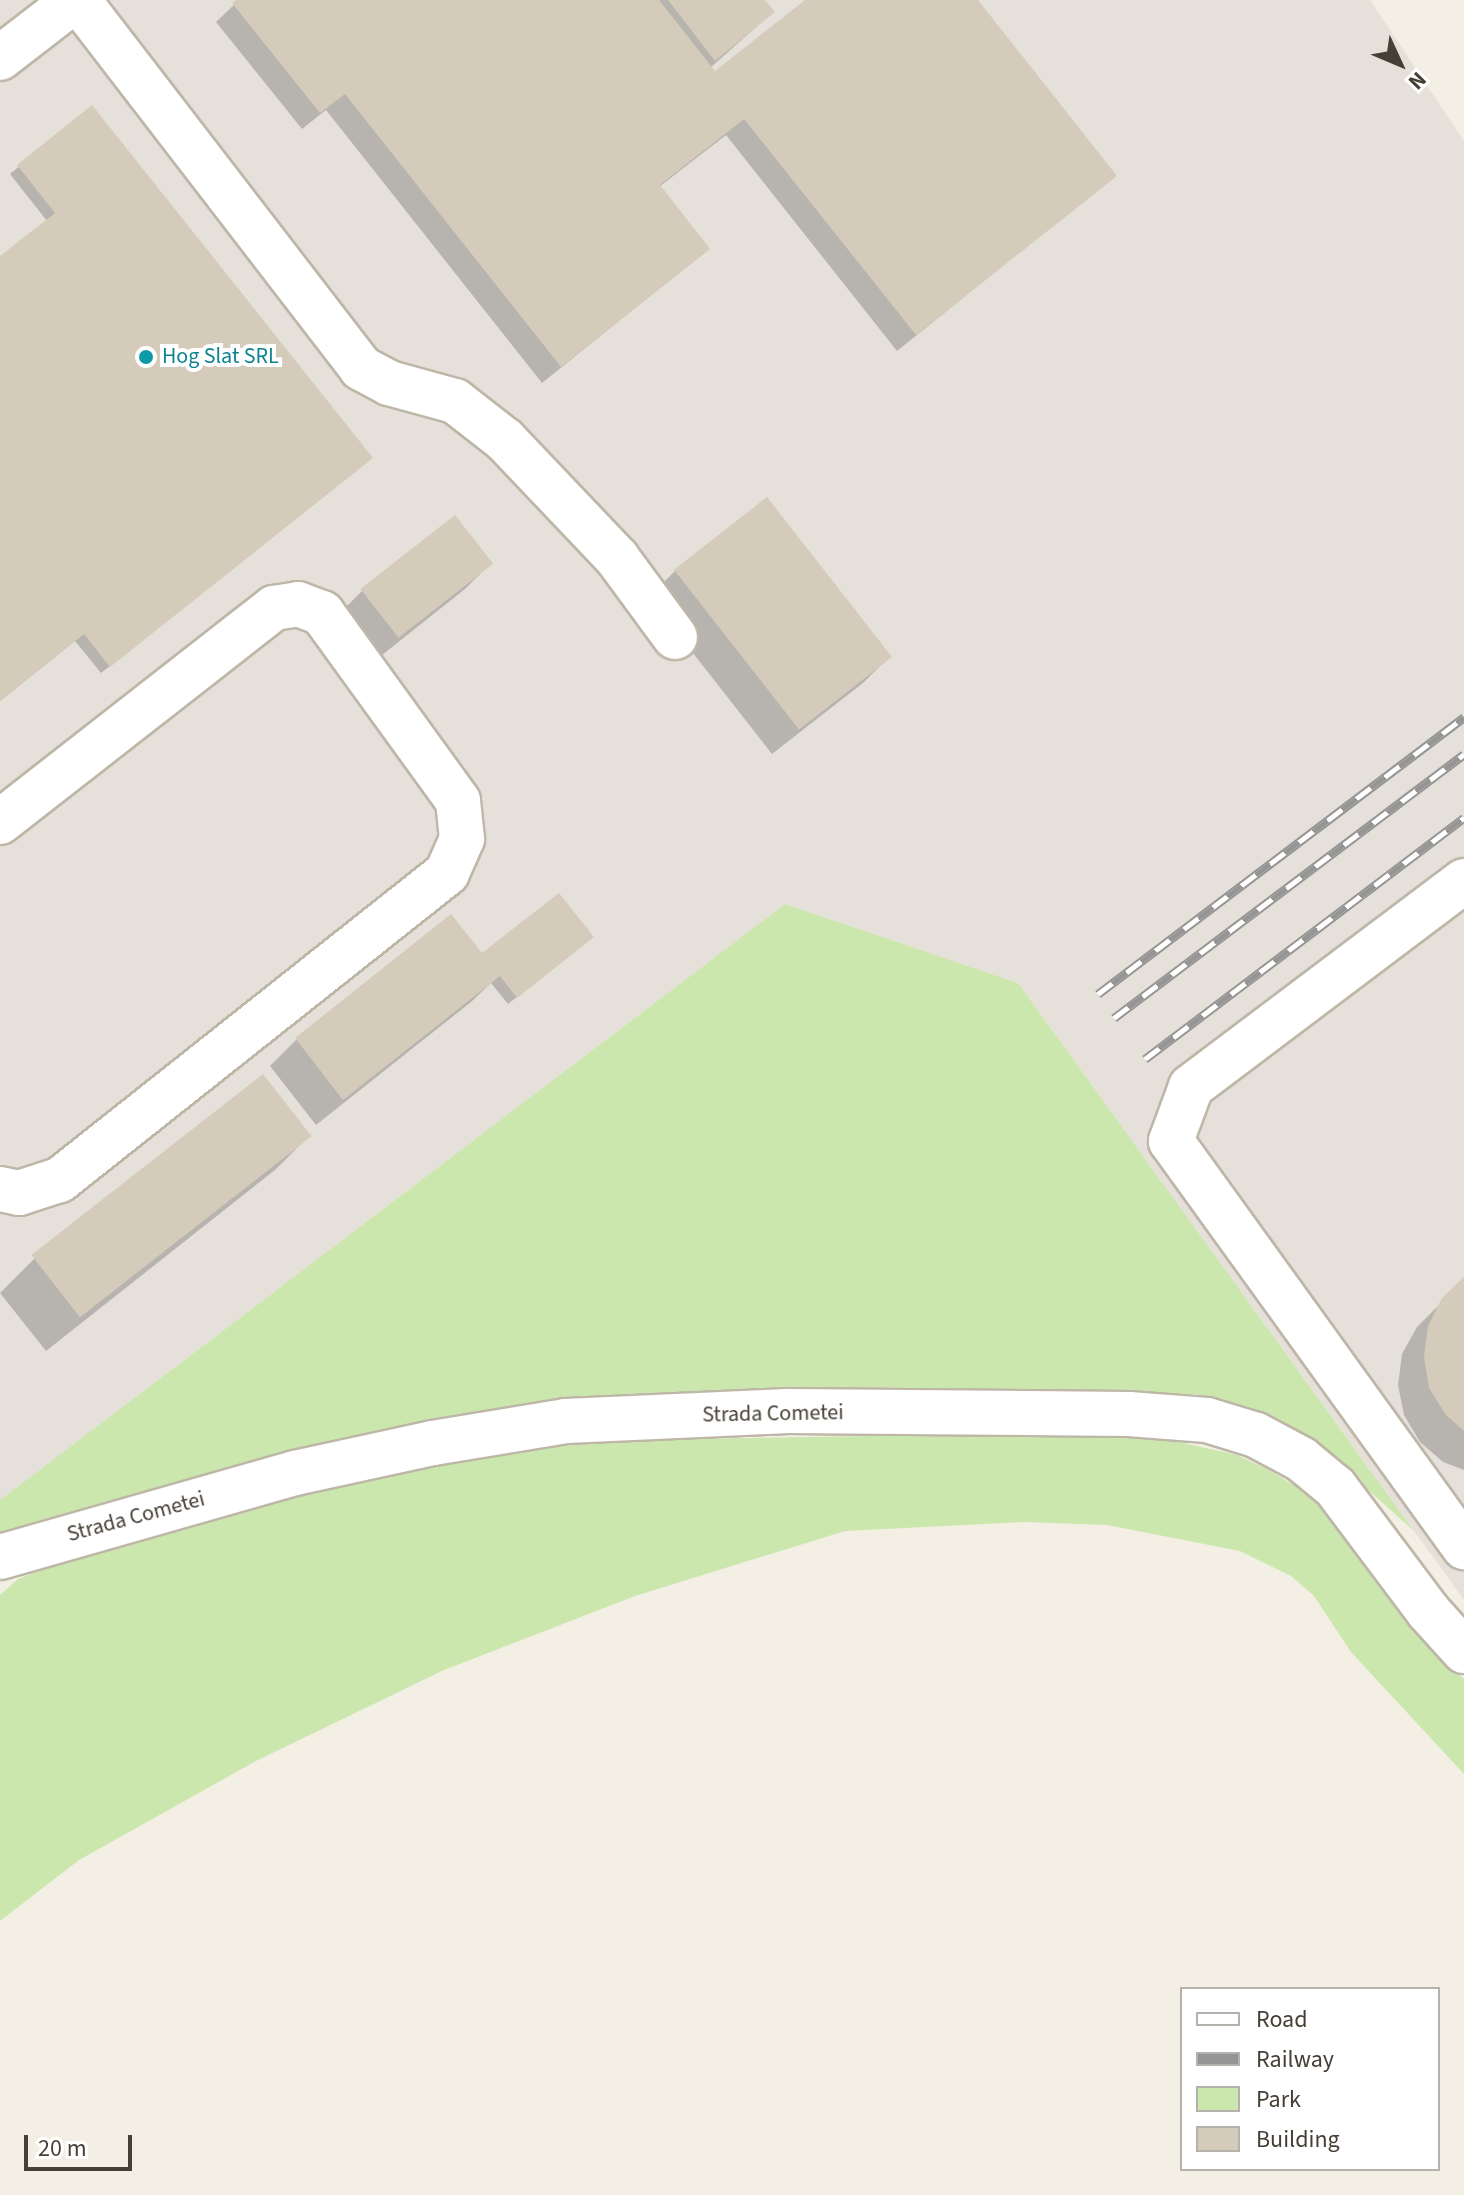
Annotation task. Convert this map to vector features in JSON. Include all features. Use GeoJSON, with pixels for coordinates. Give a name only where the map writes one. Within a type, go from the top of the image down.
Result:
{"type":"FeatureCollection","features":[{"type":"Feature","properties":{"kind":"street"},"geometry":{"type":"LineString","coordinates":[[0,58],[76,0],[361,368],[389,383],[455,401],[505,440],[617,558],[675,637]]}},
{"type":"Feature","properties":{"kind":"street"},"geometry":{"type":"LineString","coordinates":[[0,822],[274,608],[298,604],[322,613],[458,801],[462,839],[447,873],[59,1180],[19,1193],[0,1189]]}},
{"type":"Feature","properties":{"kind":"street"},"geometry":{"type":"LineString","coordinates":[[1464,881],[1191,1087],[1171,1141],[1464,1547]]}},
{"type":"Feature","properties":{"kind":"street","name":"Strada Cometei"},"geometry":{"type":"LineString","coordinates":[[0,1557],[295,1473],[433,1443],[566,1421],[788,1411],[1129,1414],[1207,1420],[1256,1435],[1301,1459],[1335,1487],[1428,1611],[1464,1651]]}},
{"type":"Feature","properties":{"kind":"shaded area"},"geometry":{"type":"Polygon","coordinates":[[[0,0],[1370,0],[1464,141],[1464,1600],[1018,983],[785,904],[0,1500],[0,0]]]}},
{"type":"Feature","properties":{"kind":"green space"},"geometry":{"type":"Polygon","coordinates":[[[785,904],[1018,983],[1414,1531],[1317,1444],[1260,1413],[1195,1394],[1051,1393],[623,1399],[0,1540],[0,1500],[785,904]]]}},
{"type":"Feature","properties":{"kind":"green space"},"geometry":{"type":"Polygon","coordinates":[[[1152,1436],[1237,1455],[1267,1469],[1312,1496],[1347,1533],[1420,1637],[1464,1679],[1464,1774],[1351,1652],[1314,1596],[1291,1576],[1240,1551],[1107,1525],[1024,1522],[845,1531],[635,1596],[444,1670],[256,1761],[79,1860],[0,1921],[0,1595],[18,1579],[59,1563],[326,1489],[478,1454],[627,1440],[1152,1436]]]}},
{"type":"Feature","properties":{"kind":"building"},"geometry":{"type":"Polygon","coordinates":[[[236,0],[659,0],[715,71],[805,0],[978,0],[1117,176],[916,335],[744,119],[660,185],[710,249],[561,367],[345,94],[320,113],[232,3],[236,0]]]}},
{"type":"Feature","properties":{"kind":"building"},"geometry":{"type":"Polygon","coordinates":[[[668,0],[765,0],[775,12],[715,61],[668,0]]]}},
{"type":"Feature","properties":{"kind":"building","name":"Hog Slat SRL"},"geometry":{"type":"Polygon","coordinates":[[[92,105],[373,458],[110,667],[84,634],[0,701],[0,256],[55,213],[17,165],[92,105]]]}},
{"type":"Feature","properties":{"kind":"building"},"geometry":{"type":"Polygon","coordinates":[[[767,497],[892,657],[799,730],[674,570],[767,497]]]}},
{"type":"Feature","properties":{"kind":"building"},"geometry":{"type":"Polygon","coordinates":[[[455,515],[493,564],[399,638],[360,589],[455,515]]]}},
{"type":"Feature","properties":{"kind":"building"},"geometry":{"type":"Polygon","coordinates":[[[559,893],[594,937],[517,998],[500,976],[343,1100],[295,1038],[451,914],[482,953],[559,893]]]}},
{"type":"Feature","properties":{"kind":"building"},"geometry":{"type":"Polygon","coordinates":[[[263,1074],[312,1136],[80,1317],[31,1255],[263,1074]]]}},
{"type":"Feature","properties":{"kind":"building"},"geometry":{"type":"Polygon","coordinates":[[[1464,1277],[1464,1431],[1446,1415],[1429,1388],[1424,1357],[1428,1326],[1442,1298],[1464,1277]]]}},
{"type":"Feature","properties":{"kind":"railway"},"geometry":{"type":"LineString","coordinates":[[1098,994],[1464,717]]}},
{"type":"Feature","properties":{"kind":"railway"},"geometry":{"type":"LineString","coordinates":[[1114,1018],[1464,754]]}},
{"type":"Feature","properties":{"kind":"railway"},"geometry":{"type":"LineString","coordinates":[[1145,1059],[1464,818]]}},
{"type":"Feature","properties":{"kind":"place","name":"Hog Slat SRL"},"geometry":{"type":"Point","coordinates":[146,357]}}]}
